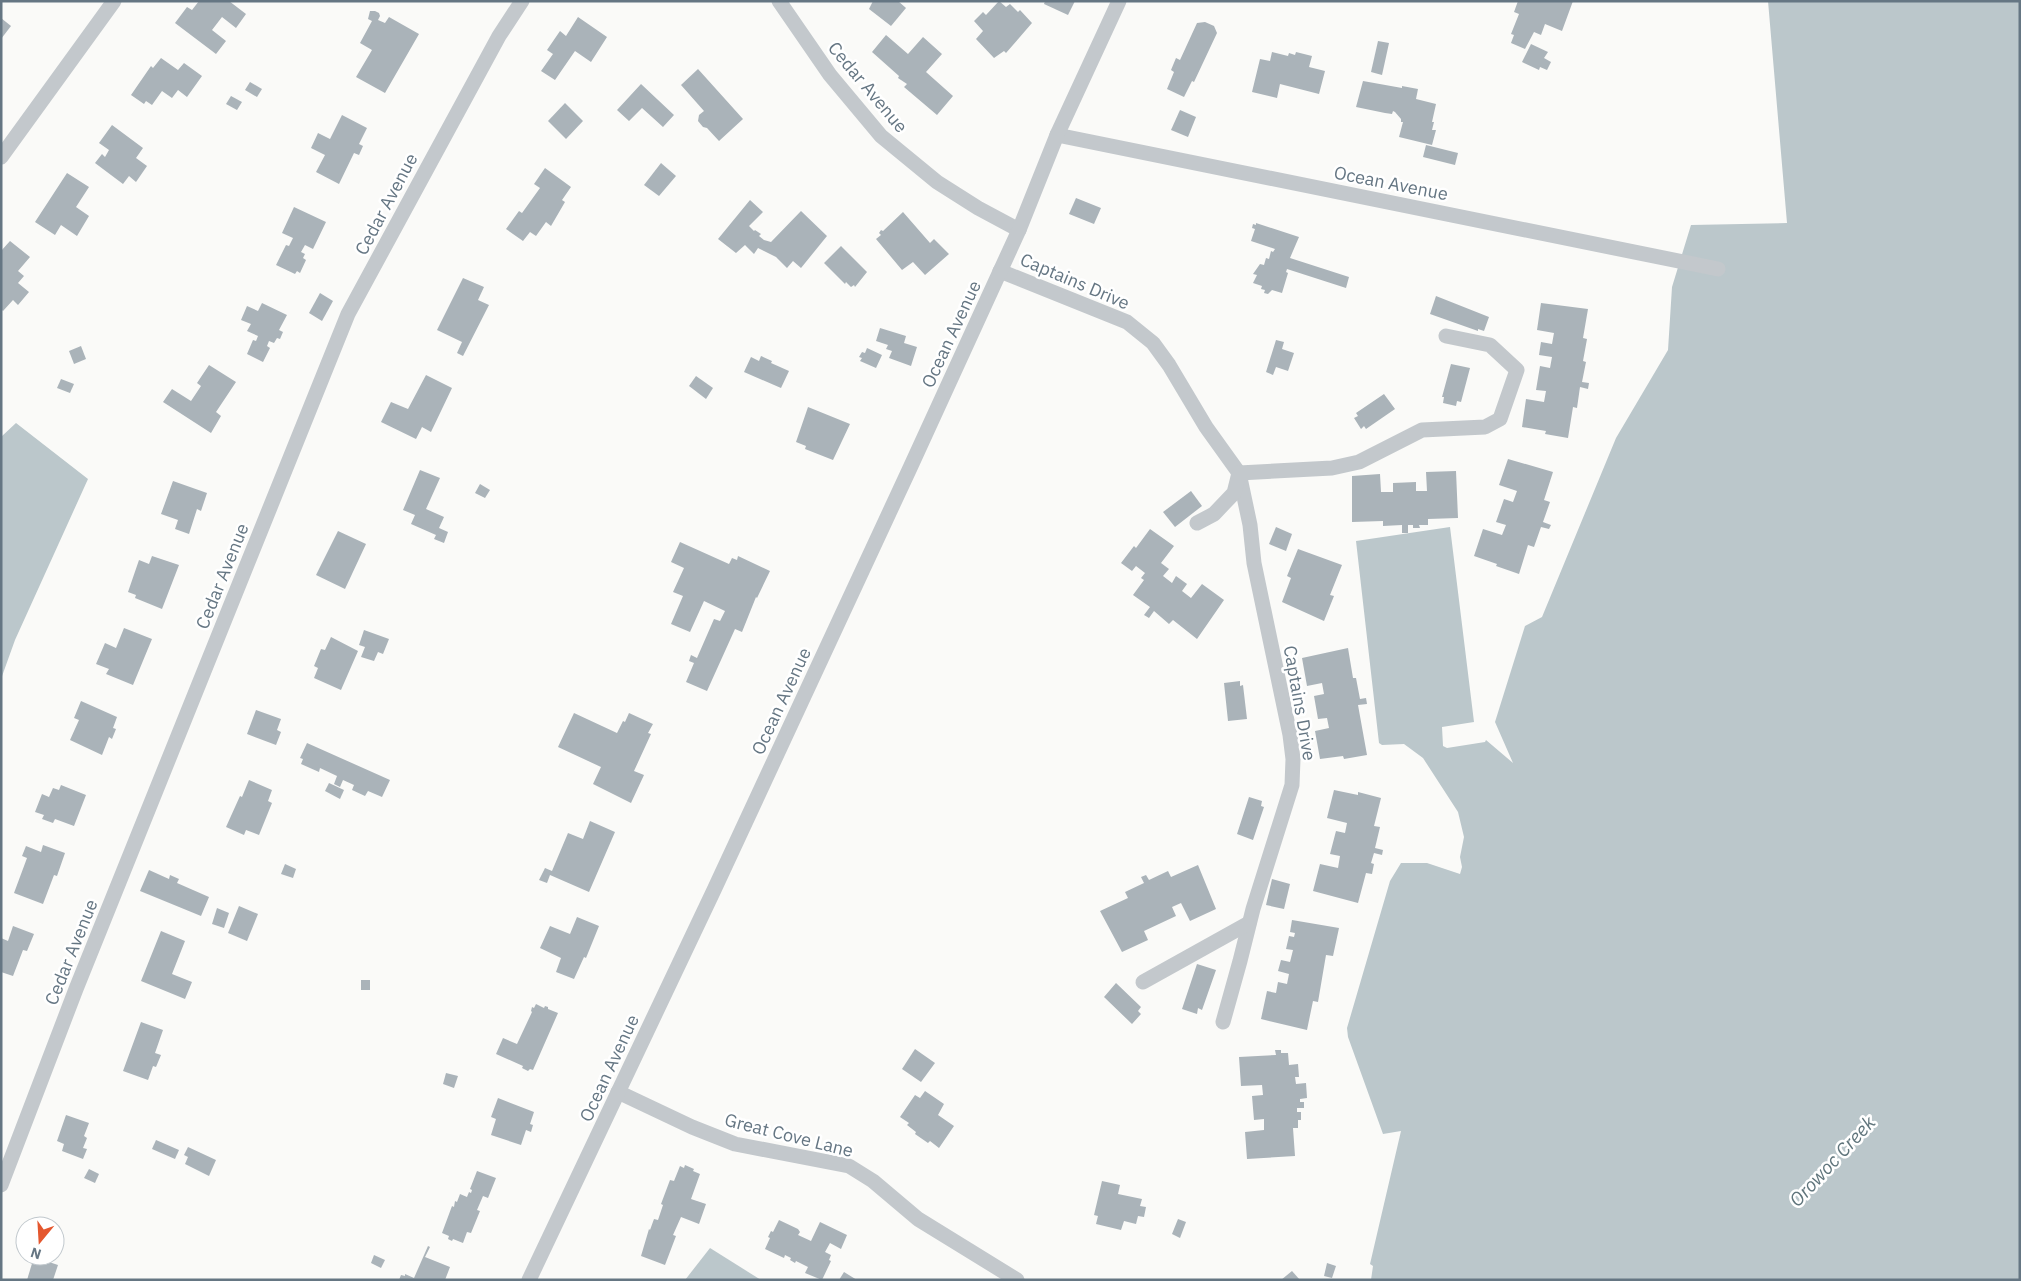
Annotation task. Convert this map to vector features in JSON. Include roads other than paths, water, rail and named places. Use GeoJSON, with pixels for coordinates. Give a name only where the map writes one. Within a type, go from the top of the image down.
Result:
{"type":"FeatureCollection","features":[{"type":"Feature","properties":{"kind":"street"},"geometry":{"type":"LineString","coordinates":[[1,157],[114,1]]}},
{"type":"Feature","properties":{"kind":"street","name":"Cedar Avenue"},"geometry":{"type":"LineString","coordinates":[[1,1186],[76,989],[348,314],[499,36],[522,1]]}},
{"type":"Feature","properties":{"kind":"street","name":"Cedar Avenue"},"geometry":{"type":"LineString","coordinates":[[779,1],[830,75],[881,136],[937,182],[978,208],[1019,230]]}},
{"type":"Feature","properties":{"kind":"street","name":"Ocean Avenue"},"geometry":{"type":"LineString","coordinates":[[529,1280],[765,779],[1019,230],[1057,135],[1119,1]]}},
{"type":"Feature","properties":{"kind":"street","name":"Ocean Avenue"},"geometry":{"type":"LineString","coordinates":[[1057,135],[1718,269]]}},
{"type":"Feature","properties":{"kind":"street","name":"Captains Drive"},"geometry":{"type":"LineString","coordinates":[[1000,270],[1127,322],[1153,343],[1169,365],[1206,427],[1239,473],[1250,525],[1254,563],[1290,735],[1293,759],[1292,785],[1269,853],[1223,1022]]}},
{"type":"Feature","properties":{"kind":"street"},"geometry":{"type":"LineString","coordinates":[[1197,523],[1214,514],[1234,493],[1239,473],[1332,468],[1358,462],[1422,430],[1485,427],[1500,419],[1517,370],[1490,345],[1446,336]]}},
{"type":"Feature","properties":{"kind":"street"},"geometry":{"type":"LineString","coordinates":[[1143,982],[1249,923]]}},
{"type":"Feature","properties":{"kind":"street","name":"Great Cove Lane"},"geometry":{"type":"LineString","coordinates":[[618,1092],[692,1127],[735,1144],[849,1166],[872,1181],[918,1220],[1017,1280]]}},
{"type":"Feature","properties":{"kind":"water","name":"Orowoc Creek"},"geometry":{"type":"Polygon","coordinates":[[[1768,1],[2020,1],[2020,1280],[1371,1280],[1373,1266],[1370,1264],[1401,1131],[1383,1134],[1348,1037],[1347,1028],[1390,881],[1401,863],[1427,863],[1460,874],[1462,867],[1460,857],[1464,837],[1458,812],[1423,758],[1404,744],[1382,745],[1379,743],[1356,541],[1450,527],[1474,722],[1442,727],[1443,746],[1447,748],[1485,742],[1486,740],[1513,763],[1495,722],[1525,626],[1542,617],[1616,438],[1668,350],[1672,287],[1691,225],[1787,223],[1768,1]]]}},
{"type":"Feature","properties":{"kind":"water"},"geometry":{"type":"Polygon","coordinates":[[[16,423],[88,479],[15,640],[1,679],[1,437],[16,423]]]}},
{"type":"Feature","properties":{"kind":"water"},"geometry":{"type":"Polygon","coordinates":[[[710,1248],[761,1280],[685,1280],[710,1248]]]}}]}
